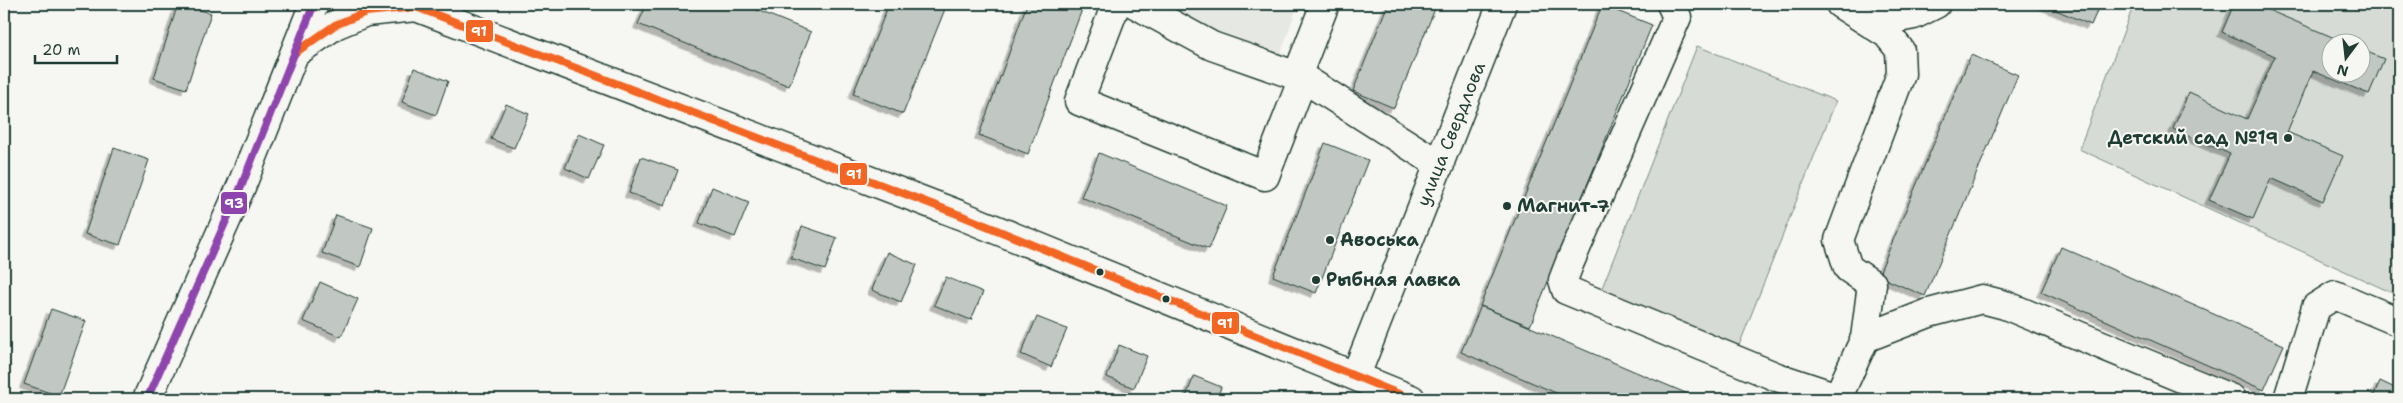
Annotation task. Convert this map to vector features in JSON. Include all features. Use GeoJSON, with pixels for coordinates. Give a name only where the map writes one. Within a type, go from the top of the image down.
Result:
{"type":"FeatureCollection","features":[{"type":"Feature","properties":{"kind":"street"},"geometry":{"type":"LineString","coordinates":[[147,399],[241,187],[314,4]]}},
{"type":"Feature","properties":{"kind":"street"},"geometry":{"type":"LineString","coordinates":[[1116,4],[1079,100],[1265,176],[1325,4]]}},
{"type":"Feature","properties":{"kind":"street"},"geometry":{"type":"LineString","coordinates":[[1135,4],[1212,46],[1300,77],[1440,165]]}},
{"type":"Feature","properties":{"kind":"street","name":"улица Свердлова"},"geometry":{"type":"LineString","coordinates":[[1356,375],[1502,4]]}},
{"type":"Feature","properties":{"kind":"street"},"geometry":{"type":"LineString","coordinates":[[1671,4],[1677,18],[1570,262],[1563,280],[1566,290],[1777,377],[1839,398],[1865,338],[1872,284],[1848,268],[1838,240],[1901,74],[1900,50],[1887,34],[1840,4]]}},
{"type":"Feature","properties":{"kind":"street"},"geometry":{"type":"LineString","coordinates":[[1872,23],[1914,15],[1935,4]]}},
{"type":"Feature","properties":{"kind":"street"},"geometry":{"type":"LineString","coordinates":[[295,53],[335,25],[366,12],[415,6],[960,215],[1411,399]]}},
{"type":"Feature","properties":{"kind":"street"},"geometry":{"type":"LineString","coordinates":[[2288,399],[2316,307],[2335,295],[2399,322]]}},
{"type":"Feature","properties":{"kind":"street"},"geometry":{"type":"LineString","coordinates":[[1865,338],[1929,313],[1982,300],[2005,305],[2232,399]]}},
{"type":"Feature","properties":{"kind":"shaded area"},"geometry":{"type":"Polygon","coordinates":[[[1158,4],[1298,4],[1279,59],[1172,13],[1158,4]]]}},
{"type":"Feature","properties":{"kind":"shaded area"},"geometry":{"type":"Polygon","coordinates":[[[2134,4],[2399,4],[2399,296],[2079,149],[2134,4]]]}},
{"type":"Feature","properties":{"kind":"shaded area"},"geometry":{"type":"Polygon","coordinates":[[[1697,46],[1836,101],[1738,348],[1600,293],[1697,46]]]}},
{"type":"Feature","properties":{"kind":"building"},"geometry":{"type":"Polygon","coordinates":[[[178,4],[211,13],[186,89],[154,78],[178,4]]]}},
{"type":"Feature","properties":{"kind":"building"},"geometry":{"type":"Polygon","coordinates":[[[647,4],[742,4],[811,32],[789,86],[638,24],[647,4]]]}},
{"type":"Feature","properties":{"kind":"building"},"geometry":{"type":"Polygon","coordinates":[[[889,4],[947,4],[903,114],[853,94],[889,4]]]}},
{"type":"Feature","properties":{"kind":"building"},"geometry":{"type":"Polygon","coordinates":[[[1027,4],[1084,4],[1028,154],[979,135],[1027,4]]]}},
{"type":"Feature","properties":{"kind":"building"},"geometry":{"type":"Polygon","coordinates":[[[1388,4],[1437,4],[1394,108],[1353,91],[1388,4]]]}},
{"type":"Feature","properties":{"kind":"building"},"geometry":{"type":"Polygon","coordinates":[[[2042,4],[2100,4],[2091,25],[2042,4]]]}},
{"type":"Feature","properties":{"kind":"building"},"geometry":{"type":"Polygon","coordinates":[[[2234,4],[2254,4],[2320,32],[2320,74],[2313,71],[2287,132],[2343,156],[2323,201],[2271,178],[2253,219],[2209,200],[2230,154],[2173,129],[2189,92],[2247,119],[2275,56],[2222,32],[2234,4]]]}},
{"type":"Feature","properties":{"kind":"building"},"geometry":{"type":"Polygon","coordinates":[[[1602,5],[1652,25],[1530,326],[1480,306],[1602,5]]]}},
{"type":"Feature","properties":{"kind":"building"},"geometry":{"type":"Polygon","coordinates":[[[2370,53],[2384,59],[2369,94],[2340,82],[2370,82],[2370,53]]]}},
{"type":"Feature","properties":{"kind":"building"},"geometry":{"type":"Polygon","coordinates":[[[1971,55],[2018,75],[1925,296],[1878,276],[1971,55]]]}},
{"type":"Feature","properties":{"kind":"building"},"geometry":{"type":"Polygon","coordinates":[[[414,68],[448,81],[436,115],[402,102],[414,68]]]}},
{"type":"Feature","properties":{"kind":"building"},"geometry":{"type":"Polygon","coordinates":[[[506,104],[529,114],[514,148],[491,139],[506,104]]]}},
{"type":"Feature","properties":{"kind":"building"},"geometry":{"type":"Polygon","coordinates":[[[579,134],[604,145],[589,179],[565,168],[579,134]]]}},
{"type":"Feature","properties":{"kind":"building"},"geometry":{"type":"Polygon","coordinates":[[[1325,143],[1368,160],[1316,293],[1273,276],[1325,143]]]}},
{"type":"Feature","properties":{"kind":"building"},"geometry":{"type":"Polygon","coordinates":[[[114,148],[149,160],[120,245],[85,234],[114,148]]]}},
{"type":"Feature","properties":{"kind":"building"},"geometry":{"type":"Polygon","coordinates":[[[1099,153],[1227,206],[1209,249],[1081,197],[1099,153]]]}},
{"type":"Feature","properties":{"kind":"building"},"geometry":{"type":"Polygon","coordinates":[[[641,157],[678,170],[665,206],[629,193],[641,157]]]}},
{"type":"Feature","properties":{"kind":"building"},"geometry":{"type":"Polygon","coordinates":[[[712,187],[749,202],[735,237],[699,223],[712,187]]]}},
{"type":"Feature","properties":{"kind":"building"},"geometry":{"type":"Polygon","coordinates":[[[336,215],[373,228],[360,267],[322,253],[336,215]]]}},
{"type":"Feature","properties":{"kind":"building"},"geometry":{"type":"Polygon","coordinates":[[[802,226],[837,238],[825,270],[791,258],[802,226]]]}},
{"type":"Feature","properties":{"kind":"building"},"geometry":{"type":"Polygon","coordinates":[[[2061,247],[2284,345],[2264,390],[2041,292],[2061,247]]]}},
{"type":"Feature","properties":{"kind":"building"},"geometry":{"type":"Polygon","coordinates":[[[887,252],[917,265],[901,302],[872,290],[887,252]]]}},
{"type":"Feature","properties":{"kind":"building"},"geometry":{"type":"Polygon","coordinates":[[[946,277],[983,292],[971,320],[934,305],[946,277]]]}},
{"type":"Feature","properties":{"kind":"building"},"geometry":{"type":"Polygon","coordinates":[[[320,282],[358,299],[341,337],[303,321],[320,282]]]}},
{"type":"Feature","properties":{"kind":"building"},"geometry":{"type":"Polygon","coordinates":[[[1481,306],[1700,399],[1570,399],[1461,352],[1481,306]]]}},
{"type":"Feature","properties":{"kind":"building"},"geometry":{"type":"Polygon","coordinates":[[[51,309],[86,321],[59,396],[24,384],[51,309]]]}},
{"type":"Feature","properties":{"kind":"building"},"geometry":{"type":"Polygon","coordinates":[[[1037,317],[1067,329],[1051,367],[1021,354],[1037,317]]]}},
{"type":"Feature","properties":{"kind":"building"},"geometry":{"type":"Polygon","coordinates":[[[1119,345],[1147,356],[1134,388],[1107,377],[1119,345]]]}},
{"type":"Feature","properties":{"kind":"building"},"geometry":{"type":"Polygon","coordinates":[[[1194,376],[1221,387],[1217,399],[1185,399],[1194,376]]]}},
{"type":"Feature","properties":{"kind":"building"},"geometry":{"type":"Polygon","coordinates":[[[2380,381],[2399,390],[2399,399],[2372,399],[2380,381]]]}},
{"type":"Feature","properties":{"kind":"transit line","name":"93"},"geometry":{"type":"LineString","coordinates":[[147,399],[241,187],[314,4]]}},
{"type":"Feature","properties":{"kind":"transit line","name":"91"},"geometry":{"type":"LineString","coordinates":[[295,53],[335,25],[366,12],[416,7],[960,215],[1411,399]]}},
{"type":"Feature","properties":{"kind":"place","name":"Детский сад №19"},"geometry":{"type":"Point","coordinates":[2288,138]}},
{"type":"Feature","properties":{"kind":"place","name":"Магнит-7"},"geometry":{"type":"Point","coordinates":[1507,206]}},
{"type":"Feature","properties":{"kind":"place","name":"Авоська"},"geometry":{"type":"Point","coordinates":[1330,240]}},
{"type":"Feature","properties":{"kind":"place","name":"Рыбная лавка"},"geometry":{"type":"Point","coordinates":[1316,280]}}]}
